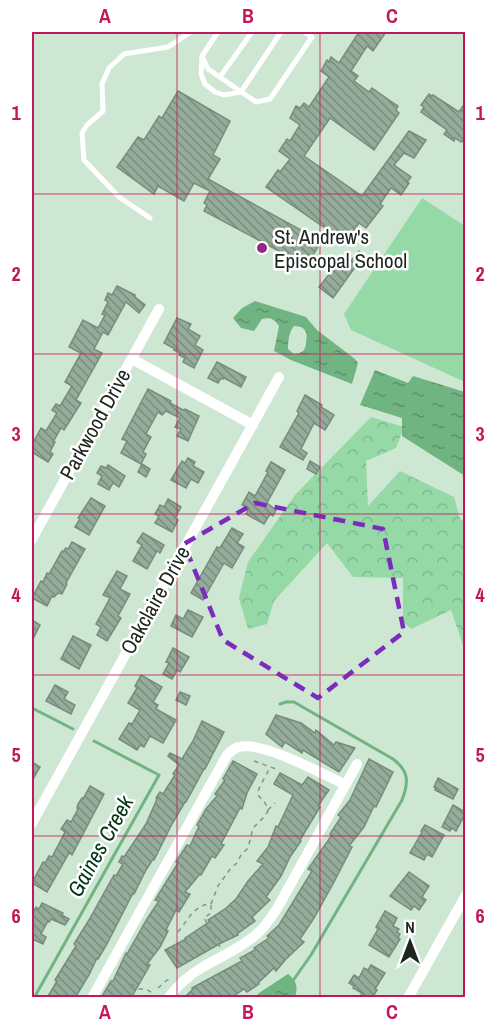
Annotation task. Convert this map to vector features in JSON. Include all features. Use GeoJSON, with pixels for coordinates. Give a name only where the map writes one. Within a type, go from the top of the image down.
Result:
{"type":"FeatureCollection","features":[{"type":"Feature","properties":{"kind":"street","name":"Parkwood Drive"},"geometry":{"type":"LineString","coordinates":[[32,539],[159,309]]}},
{"type":"Feature","properties":{"kind":"street"},"geometry":{"type":"LineString","coordinates":[[132,359],[253,425]]}},
{"type":"Feature","properties":{"kind":"street","name":"Oakclaire Drive"},"geometry":{"type":"LineString","coordinates":[[32,823],[279,377]]}},
{"type":"Feature","properties":{"kind":"street"},"geometry":{"type":"LineString","coordinates":[[92,998],[227,755],[232,750],[244,746],[266,750],[346,785]]}},
{"type":"Feature","properties":{"kind":"street"},"geometry":{"type":"LineString","coordinates":[[168,998],[190,975],[245,943],[270,919],[357,764]]}},
{"type":"Feature","properties":{"kind":"street"},"geometry":{"type":"LineString","coordinates":[[408,998],[465,895]]}},
{"type":"Feature","properties":{"kind":"lane"},"geometry":{"type":"LineString","coordinates":[[150,218],[120,197],[84,160],[82,133],[87,125],[103,111],[102,84],[109,68],[124,54],[168,47],[191,32]]}},
{"type":"Feature","properties":{"kind":"lane"},"geometry":{"type":"LineString","coordinates":[[218,32],[202,56],[201,74],[205,84],[215,92],[224,95],[241,92],[281,32]]}},
{"type":"Feature","properties":{"kind":"lane"},"geometry":{"type":"LineString","coordinates":[[220,77],[252,32]]}},
{"type":"Feature","properties":{"kind":"lane"},"geometry":{"type":"LineString","coordinates":[[202,56],[208,69],[256,102],[270,99],[312,37],[304,32]]}},
{"type":"Feature","properties":{"kind":"path"},"geometry":{"type":"LineString","coordinates":[[254,761],[276,770]]}},
{"type":"Feature","properties":{"kind":"path"},"geometry":{"type":"LineString","coordinates":[[267,811],[265,802],[258,794],[258,789],[270,767]]}},
{"type":"Feature","properties":{"kind":"path"},"geometry":{"type":"LineString","coordinates":[[224,955],[204,918],[211,913],[211,904],[218,886],[248,848],[253,828],[275,803]]}},
{"type":"Feature","properties":{"kind":"path"},"geometry":{"type":"LineString","coordinates":[[178,932],[200,906],[211,904]]}},
{"type":"Feature","properties":{"kind":"path"},"geometry":{"type":"LineString","coordinates":[[107,969],[139,989],[146,989],[154,994]]}},
{"type":"Feature","properties":{"kind":"highlighted area"},"geometry":{"type":"Polygon","coordinates":[[[255,503],[383,529],[404,632],[318,698],[223,640],[184,544],[255,503]]]}},
{"type":"Feature","properties":{"kind":"green space"},"geometry":{"type":"Polygon","coordinates":[[[422,198],[465,226],[465,382],[351,330],[344,314],[422,198]]]}},
{"type":"Feature","properties":{"kind":"green space"},"geometry":{"type":"Polygon","coordinates":[[[371,417],[404,427],[396,448],[366,461],[368,506],[400,471],[454,497],[460,519],[465,523],[465,651],[451,610],[411,629],[403,622],[403,578],[353,577],[327,543],[274,601],[267,624],[248,629],[239,598],[248,562],[295,495],[371,417]]]}},
{"type":"Feature","properties":{"kind":"water"},"geometry":{"type":"Polygon","coordinates":[[[255,301],[306,317],[317,330],[358,363],[352,384],[274,351],[279,326],[274,320],[268,318],[262,319],[254,331],[241,328],[233,318],[242,308],[255,301]],[[298,326],[292,328],[289,340],[288,349],[294,354],[303,351],[307,338],[303,328],[298,326]]]}},
{"type":"Feature","properties":{"kind":"water"},"geometry":{"type":"Polygon","coordinates":[[[375,370],[408,383],[413,376],[465,392],[465,476],[402,436],[402,418],[360,405],[375,370]]]}},
{"type":"Feature","properties":{"kind":"water"},"geometry":{"type":"Polygon","coordinates":[[[288,974],[296,984],[295,997],[255,997],[259,993],[288,974]]]}},
{"type":"Feature","properties":{"kind":"building"},"geometry":{"type":"Polygon","coordinates":[[[359,32],[386,32],[373,51],[367,46],[351,71],[358,76],[354,81],[369,92],[372,88],[398,106],[396,110],[399,113],[374,150],[330,118],[304,156],[362,196],[409,131],[426,140],[414,158],[404,153],[394,165],[411,177],[401,195],[391,188],[380,204],[383,206],[366,228],[359,223],[345,242],[266,187],[278,170],[280,172],[290,159],[279,151],[287,139],[290,141],[300,125],[290,118],[296,106],[300,108],[304,103],[309,107],[329,77],[321,71],[327,60],[329,62],[331,57],[339,63],[359,32]]]}},
{"type":"Feature","properties":{"kind":"building"},"geometry":{"type":"Polygon","coordinates":[[[178,91],[230,121],[213,155],[220,159],[208,179],[321,241],[307,266],[204,211],[207,205],[204,203],[210,191],[194,183],[184,201],[158,186],[154,194],[117,167],[138,137],[144,140],[159,116],[162,118],[178,91]]]}},
{"type":"Feature","properties":{"kind":"building"},"geometry":{"type":"Polygon","coordinates":[[[429,94],[459,112],[465,103],[465,143],[455,138],[454,141],[444,134],[447,130],[421,112],[424,107],[421,105],[429,94]]]}},
{"type":"Feature","properties":{"kind":"building"},"geometry":{"type":"Polygon","coordinates":[[[359,251],[364,255],[333,298],[319,287],[341,259],[348,264],[359,251]]]}},
{"type":"Feature","properties":{"kind":"building"},"geometry":{"type":"Polygon","coordinates":[[[117,286],[135,295],[145,305],[139,313],[126,302],[108,335],[103,332],[94,349],[102,353],[76,400],[81,403],[64,430],[61,428],[53,442],[55,442],[50,452],[53,454],[48,462],[32,452],[32,445],[41,428],[46,431],[57,413],[52,410],[56,404],[60,406],[72,386],[65,382],[81,353],[69,347],[83,320],[98,328],[105,315],[102,314],[108,302],[105,300],[108,293],[112,295],[117,286]]]}},
{"type":"Feature","properties":{"kind":"building"},"geometry":{"type":"Polygon","coordinates":[[[177,318],[191,324],[188,329],[200,336],[195,345],[203,350],[194,368],[183,362],[185,358],[179,355],[180,353],[164,343],[177,318]]]}},
{"type":"Feature","properties":{"kind":"building"},"geometry":{"type":"Polygon","coordinates":[[[217,362],[246,377],[241,387],[224,378],[221,378],[218,383],[208,378],[217,362]]]}},
{"type":"Feature","properties":{"kind":"building"},"geometry":{"type":"Polygon","coordinates":[[[148,389],[183,410],[199,416],[188,441],[177,436],[181,429],[175,427],[180,418],[166,411],[162,415],[158,412],[146,434],[151,437],[143,452],[146,454],[141,464],[121,453],[127,441],[122,439],[148,389]]]}},
{"type":"Feature","properties":{"kind":"building"},"geometry":{"type":"Polygon","coordinates":[[[305,395],[334,415],[325,430],[314,423],[301,449],[307,453],[303,460],[280,447],[299,413],[297,411],[305,395]]]}},
{"type":"Feature","properties":{"kind":"building"},"geometry":{"type":"Polygon","coordinates":[[[188,458],[195,462],[193,466],[204,472],[198,483],[191,479],[186,488],[171,480],[182,461],[185,463],[188,458]]]}},
{"type":"Feature","properties":{"kind":"building"},"geometry":{"type":"Polygon","coordinates":[[[310,461],[320,467],[316,474],[307,469],[310,461]]]}},
{"type":"Feature","properties":{"kind":"building"},"geometry":{"type":"Polygon","coordinates":[[[271,462],[285,470],[267,503],[276,510],[273,516],[270,514],[264,524],[246,514],[249,508],[242,505],[249,492],[255,496],[271,462]]]}},
{"type":"Feature","properties":{"kind":"building"},"geometry":{"type":"Polygon","coordinates":[[[142,464],[150,469],[146,477],[138,472],[142,464]]]}},
{"type":"Feature","properties":{"kind":"building"},"geometry":{"type":"Polygon","coordinates":[[[108,465],[125,476],[119,487],[113,483],[109,490],[98,484],[102,476],[97,473],[101,466],[106,468],[108,465]]]}},
{"type":"Feature","properties":{"kind":"building"},"geometry":{"type":"Polygon","coordinates":[[[91,498],[105,506],[89,535],[75,527],[91,498]]]}},
{"type":"Feature","properties":{"kind":"building"},"geometry":{"type":"Polygon","coordinates":[[[168,499],[181,507],[175,518],[178,520],[172,532],[155,523],[159,516],[155,514],[160,505],[164,507],[168,499]]]}},
{"type":"Feature","properties":{"kind":"building"},"geometry":{"type":"Polygon","coordinates":[[[232,528],[243,534],[237,543],[244,547],[232,568],[224,563],[203,600],[191,593],[217,547],[220,548],[232,528]]]}},
{"type":"Feature","properties":{"kind":"building"},"geometry":{"type":"Polygon","coordinates":[[[143,533],[164,545],[160,553],[157,551],[147,569],[133,561],[142,545],[137,542],[143,533]]]}},
{"type":"Feature","properties":{"kind":"building"},"geometry":{"type":"Polygon","coordinates":[[[72,542],[85,549],[62,594],[52,596],[47,606],[32,598],[62,551],[68,549],[72,542]]]}},
{"type":"Feature","properties":{"kind":"building"},"geometry":{"type":"Polygon","coordinates":[[[117,571],[127,576],[120,589],[130,594],[118,616],[121,618],[107,641],[97,635],[101,627],[96,624],[110,598],[103,595],[117,571]]]}},
{"type":"Feature","properties":{"kind":"building"},"geometry":{"type":"Polygon","coordinates":[[[188,610],[203,617],[192,637],[171,626],[176,615],[183,619],[188,610]]]}},
{"type":"Feature","properties":{"kind":"building"},"geometry":{"type":"Polygon","coordinates":[[[32,620],[40,625],[32,641],[32,620]]]}},
{"type":"Feature","properties":{"kind":"building"},"geometry":{"type":"Polygon","coordinates":[[[73,636],[91,645],[79,669],[61,659],[73,636]]]}},
{"type":"Feature","properties":{"kind":"building"},"geometry":{"type":"Polygon","coordinates":[[[173,648],[189,657],[180,672],[177,670],[172,679],[163,674],[173,648]]]}},
{"type":"Feature","properties":{"kind":"building"},"geometry":{"type":"Polygon","coordinates":[[[141,675],[162,687],[153,702],[158,705],[156,709],[176,720],[163,743],[150,736],[144,747],[140,745],[137,750],[119,739],[140,710],[128,703],[137,688],[135,686],[141,675]]]}},
{"type":"Feature","properties":{"kind":"building"},"geometry":{"type":"Polygon","coordinates":[[[55,685],[68,692],[64,699],[75,705],[71,714],[46,701],[55,685]]]}},
{"type":"Feature","properties":{"kind":"building"},"geometry":{"type":"Polygon","coordinates":[[[180,692],[190,696],[186,705],[176,700],[180,692]]]}},
{"type":"Feature","properties":{"kind":"building"},"geometry":{"type":"Polygon","coordinates":[[[276,715],[301,723],[315,733],[316,730],[334,745],[336,742],[355,748],[339,772],[285,742],[282,747],[266,734],[276,715]]]}},
{"type":"Feature","properties":{"kind":"building"},"geometry":{"type":"Polygon","coordinates":[[[202,721],[224,732],[205,769],[75,998],[47,998],[76,946],[74,944],[114,875],[116,876],[123,864],[119,862],[122,856],[124,857],[146,824],[156,798],[160,792],[163,794],[175,775],[173,774],[179,765],[168,756],[170,753],[182,759],[202,721]]]}},
{"type":"Feature","properties":{"kind":"building"},"geometry":{"type":"Polygon","coordinates":[[[369,759],[393,772],[376,807],[374,806],[364,827],[349,846],[352,847],[334,882],[300,939],[304,942],[276,971],[274,968],[259,984],[247,992],[244,989],[231,998],[184,998],[192,988],[242,961],[240,958],[255,950],[254,948],[269,938],[267,936],[279,925],[312,871],[308,869],[332,835],[330,834],[341,817],[338,815],[350,800],[369,759]]]}},
{"type":"Feature","properties":{"kind":"building"},"geometry":{"type":"Polygon","coordinates":[[[233,761],[257,774],[242,809],[240,808],[221,844],[224,845],[215,858],[212,856],[201,875],[185,892],[190,894],[179,912],[176,910],[160,947],[147,964],[150,965],[131,998],[101,998],[159,901],[155,900],[178,863],[176,862],[187,845],[190,846],[199,826],[197,825],[217,796],[215,794],[225,780],[223,779],[233,761]]]}},
{"type":"Feature","properties":{"kind":"building"},"geometry":{"type":"Polygon","coordinates":[[[32,762],[40,767],[32,781],[32,762]]]}},
{"type":"Feature","properties":{"kind":"building"},"geometry":{"type":"Polygon","coordinates":[[[280,773],[302,785],[308,777],[329,790],[318,806],[320,807],[281,876],[266,897],[270,900],[252,917],[255,921],[238,935],[177,968],[165,950],[186,939],[225,909],[236,899],[263,864],[257,861],[268,847],[276,826],[278,827],[293,795],[274,784],[280,773]]]}},
{"type":"Feature","properties":{"kind":"building"},"geometry":{"type":"Polygon","coordinates":[[[438,778],[458,789],[453,799],[435,790],[438,778]]]}},
{"type":"Feature","properties":{"kind":"building"},"geometry":{"type":"Polygon","coordinates":[[[90,786],[104,794],[72,855],[69,853],[47,892],[32,883],[43,862],[45,863],[49,856],[52,857],[65,832],[61,829],[67,820],[71,822],[78,809],[78,804],[90,786]]]}},
{"type":"Feature","properties":{"kind":"building"},"geometry":{"type":"Polygon","coordinates":[[[453,805],[465,814],[456,831],[452,828],[450,831],[442,827],[453,805]]]}},
{"type":"Feature","properties":{"kind":"building"},"geometry":{"type":"Polygon","coordinates":[[[425,825],[444,835],[432,857],[427,854],[424,860],[410,853],[425,825]]]}},
{"type":"Feature","properties":{"kind":"building"},"geometry":{"type":"Polygon","coordinates":[[[409,872],[429,886],[422,897],[426,900],[419,910],[414,906],[411,910],[390,896],[409,872]]]}},
{"type":"Feature","properties":{"kind":"building"},"geometry":{"type":"Polygon","coordinates":[[[42,903],[63,913],[62,915],[69,919],[65,925],[51,919],[48,921],[41,934],[46,937],[43,944],[32,939],[32,915],[36,907],[39,909],[42,903]]]}},
{"type":"Feature","properties":{"kind":"building"},"geometry":{"type":"Polygon","coordinates":[[[385,911],[397,918],[393,926],[399,929],[397,932],[400,934],[398,938],[400,939],[389,957],[369,945],[385,911]]]}},
{"type":"Feature","properties":{"kind":"building"},"geometry":{"type":"Polygon","coordinates":[[[371,965],[385,973],[372,998],[366,998],[349,983],[354,975],[359,978],[364,968],[368,970],[371,965]]]}},
{"type":"Feature","properties":{"kind":"waterway"},"geometry":{"type":"LineString","coordinates":[[280,704],[294,702],[393,759],[405,772],[406,777],[406,788],[402,800],[311,955],[292,982]]}},
{"type":"Feature","properties":{"kind":"waterway","name":"Gaines Creek"},"geometry":{"type":"LineString","coordinates":[[32,708],[73,729]]}},
{"type":"Feature","properties":{"kind":"waterway","name":"Gaines Creek"},"geometry":{"type":"LineString","coordinates":[[34,998],[159,775],[94,741]]}},
{"type":"Feature","properties":{"kind":"place","name":"St. Andrew's Episcopal School"},"geometry":{"type":"Point","coordinates":[262,248]}}]}
